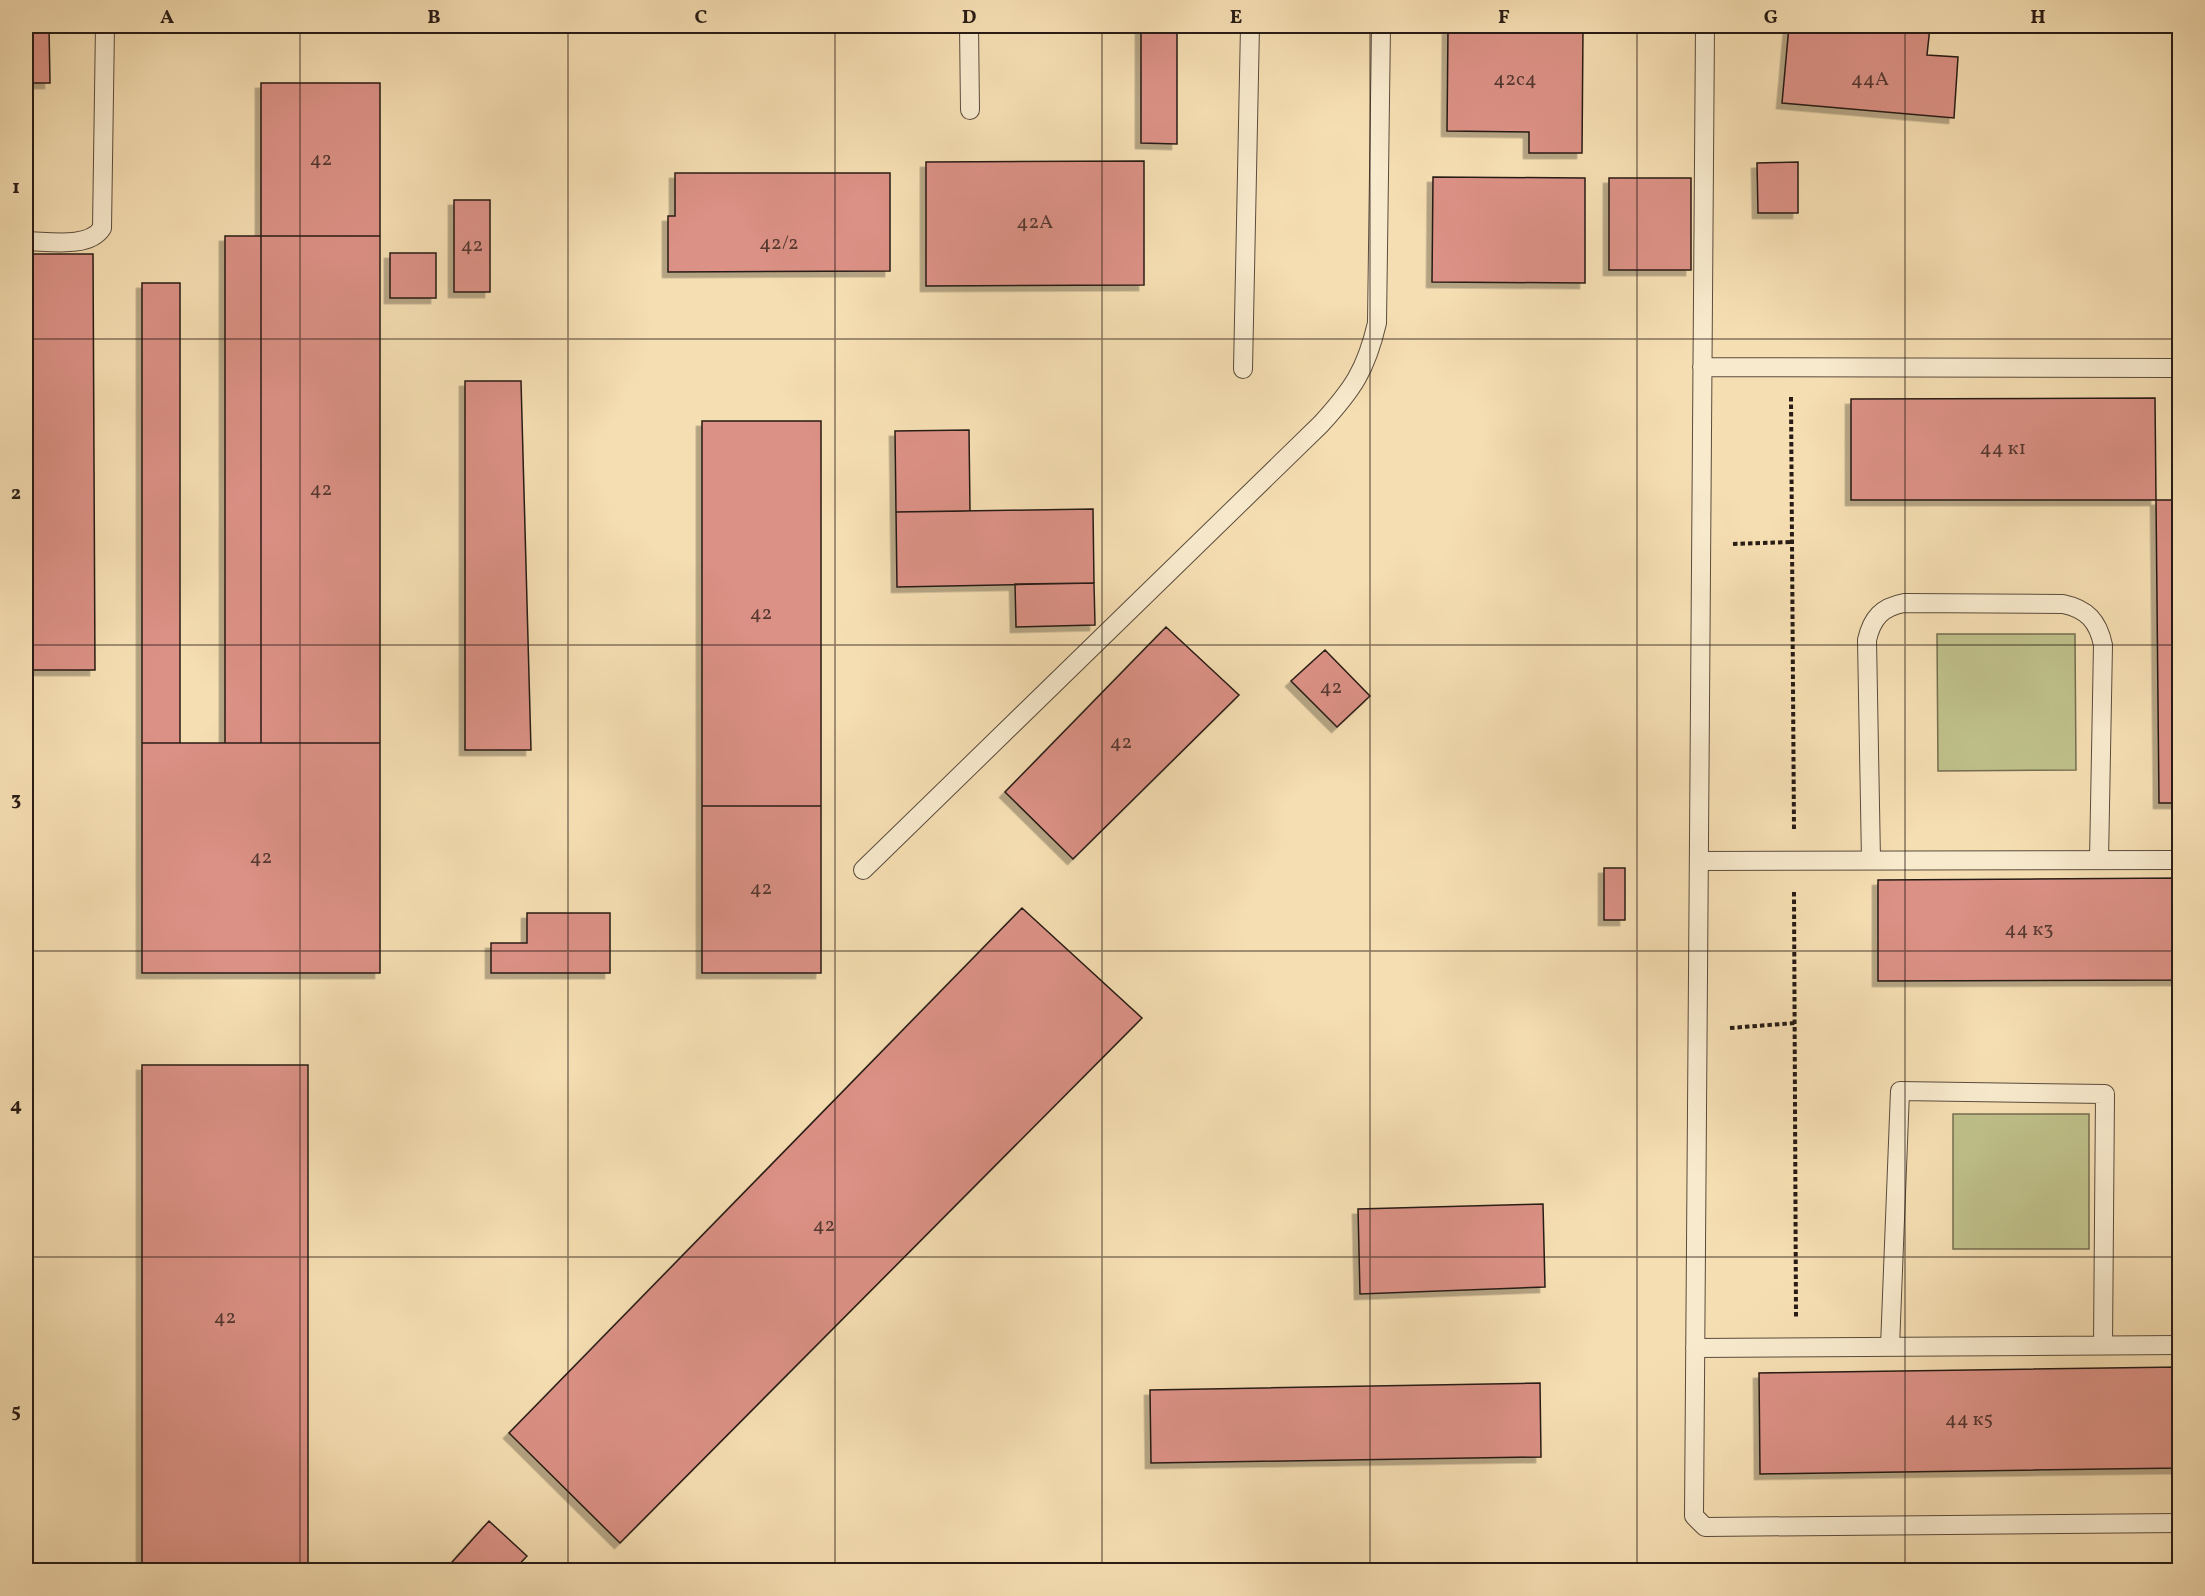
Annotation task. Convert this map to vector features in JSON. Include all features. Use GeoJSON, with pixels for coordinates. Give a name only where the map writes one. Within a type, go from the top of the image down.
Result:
{"type":"FeatureCollection","features":[{"type":"Feature","properties":{"kind":"lane"},"geometry":{"type":"LineString","coordinates":[[26,241],[84,240],[98,235],[102,228],[105,26]]}},
{"type":"Feature","properties":{"kind":"lane"},"geometry":{"type":"LineString","coordinates":[[969,26],[970,110]]}},
{"type":"Feature","properties":{"kind":"lane"},"geometry":{"type":"LineString","coordinates":[[1243,369],[1250,26]]}},
{"type":"Feature","properties":{"kind":"lane"},"geometry":{"type":"LineString","coordinates":[[863,870],[1313,432],[1345,398],[1369,358],[1377,323],[1381,26]]}},
{"type":"Feature","properties":{"kind":"lane"},"geometry":{"type":"LineString","coordinates":[[1705,26],[1695,1516],[1705,1527],[2180,1522]]}},
{"type":"Feature","properties":{"kind":"lane"},"geometry":{"type":"LineString","coordinates":[[1702,367],[2180,368]]}},
{"type":"Feature","properties":{"kind":"lane"},"geometry":{"type":"LineString","coordinates":[[1871,860],[1867,640],[1870,626],[1878,614],[1890,606],[1904,603],[2063,604],[2078,607],[2091,617],[2100,629],[2103,645],[2100,860]]}},
{"type":"Feature","properties":{"kind":"lane"},"geometry":{"type":"LineString","coordinates":[[1699,861],[2180,860]]}},
{"type":"Feature","properties":{"kind":"lane"},"geometry":{"type":"LineString","coordinates":[[1890,1347],[1900,1091],[2106,1094],[2103,1345]]}},
{"type":"Feature","properties":{"kind":"lane"},"geometry":{"type":"LineString","coordinates":[[1695,1348],[2180,1345]]}},
{"type":"Feature","properties":{"kind":"path"},"geometry":{"type":"LineString","coordinates":[[1701,544],[1792,542]]}},
{"type":"Feature","properties":{"kind":"path"},"geometry":{"type":"LineString","coordinates":[[1698,1031],[1795,1023]]}},
{"type":"Feature","properties":{"kind":"green space"},"geometry":{"type":"Polygon","coordinates":[[[1937,634],[2075,634],[2076,770],[1938,771],[1937,634]]]}},
{"type":"Feature","properties":{"kind":"green space"},"geometry":{"type":"Polygon","coordinates":[[[1953,1114],[2089,1114],[2089,1249],[1953,1249],[1953,1114]]]}},
{"type":"Feature","properties":{"kind":"building"},"geometry":{"type":"Polygon","coordinates":[[[26,26],[49,26],[50,83],[26,83],[26,26]]]}},
{"type":"Feature","properties":{"kind":"building"},"geometry":{"type":"Polygon","coordinates":[[[1141,26],[1177,26],[1177,144],[1141,143],[1141,26]]]}},
{"type":"Feature","properties":{"kind":"building"},"geometry":{"type":"Polygon","coordinates":[[[1789,26],[1930,27],[1927,55],[1958,57],[1954,118],[1782,103],[1789,26]]]}},
{"type":"Feature","properties":{"kind":"building"},"geometry":{"type":"Polygon","coordinates":[[[1448,29],[1583,30],[1582,153],[1529,153],[1529,132],[1447,131],[1448,29]]]}},
{"type":"Feature","properties":{"kind":"building"},"geometry":{"type":"Polygon","coordinates":[[[261,83],[380,83],[380,236],[261,236],[261,83]]]}},
{"type":"Feature","properties":{"kind":"building"},"geometry":{"type":"Polygon","coordinates":[[[1144,161],[1144,285],[926,286],[926,162],[1144,161]]]}},
{"type":"Feature","properties":{"kind":"building"},"geometry":{"type":"Polygon","coordinates":[[[1798,162],[1798,213],[1758,213],[1757,163],[1798,162]]]}},
{"type":"Feature","properties":{"kind":"building"},"geometry":{"type":"Polygon","coordinates":[[[675,173],[890,173],[890,271],[668,272],[668,216],[675,216],[675,173]]]}},
{"type":"Feature","properties":{"kind":"building"},"geometry":{"type":"Polygon","coordinates":[[[1433,177],[1585,178],[1585,283],[1432,282],[1433,177]]]}},
{"type":"Feature","properties":{"kind":"building"},"geometry":{"type":"Polygon","coordinates":[[[1609,178],[1691,178],[1691,270],[1609,270],[1609,178]]]}},
{"type":"Feature","properties":{"kind":"building"},"geometry":{"type":"Polygon","coordinates":[[[454,200],[490,200],[490,292],[454,292],[454,200]]]}},
{"type":"Feature","properties":{"kind":"building"},"geometry":{"type":"Polygon","coordinates":[[[225,236],[261,236],[261,743],[225,743],[225,236]]]}},
{"type":"Feature","properties":{"kind":"building"},"geometry":{"type":"Polygon","coordinates":[[[261,236],[380,236],[380,743],[261,743],[261,236]]]}},
{"type":"Feature","properties":{"kind":"building"},"geometry":{"type":"Polygon","coordinates":[[[390,253],[436,253],[436,298],[390,298],[390,253]]]}},
{"type":"Feature","properties":{"kind":"building"},"geometry":{"type":"Polygon","coordinates":[[[26,254],[93,254],[95,670],[26,670],[26,254]]]}},
{"type":"Feature","properties":{"kind":"building"},"geometry":{"type":"Polygon","coordinates":[[[142,283],[180,283],[180,743],[142,743],[142,283]]]}},
{"type":"Feature","properties":{"kind":"building"},"geometry":{"type":"Polygon","coordinates":[[[465,381],[521,381],[531,750],[465,750],[465,381]]]}},
{"type":"Feature","properties":{"kind":"building"},"geometry":{"type":"Polygon","coordinates":[[[2155,398],[2156,500],[1851,500],[1851,399],[2155,398]]]}},
{"type":"Feature","properties":{"kind":"building"},"geometry":{"type":"Polygon","coordinates":[[[702,421],[821,421],[821,806],[702,806],[702,421]]]}},
{"type":"Feature","properties":{"kind":"building"},"geometry":{"type":"Polygon","coordinates":[[[969,430],[970,511],[896,512],[895,431],[969,430]]]}},
{"type":"Feature","properties":{"kind":"building"},"geometry":{"type":"Polygon","coordinates":[[[2156,500],[2180,500],[2180,803],[2159,803],[2156,500]]]}},
{"type":"Feature","properties":{"kind":"building"},"geometry":{"type":"Polygon","coordinates":[[[1093,509],[1094,583],[897,587],[896,512],[1093,509]]]}},
{"type":"Feature","properties":{"kind":"building"},"geometry":{"type":"Polygon","coordinates":[[[1094,583],[1095,625],[1016,627],[1015,584],[1094,583]]]}},
{"type":"Feature","properties":{"kind":"building"},"geometry":{"type":"Polygon","coordinates":[[[1166,627],[1239,695],[1073,859],[1005,792],[1166,627]]]}},
{"type":"Feature","properties":{"kind":"building"},"geometry":{"type":"Polygon","coordinates":[[[1325,650],[1370,696],[1337,727],[1291,681],[1325,650]]]}},
{"type":"Feature","properties":{"kind":"building"},"geometry":{"type":"Polygon","coordinates":[[[142,743],[380,743],[380,973],[142,973],[142,743]]]}},
{"type":"Feature","properties":{"kind":"building"},"geometry":{"type":"Polygon","coordinates":[[[702,806],[821,806],[821,973],[702,973],[702,806]]]}},
{"type":"Feature","properties":{"kind":"building"},"geometry":{"type":"Polygon","coordinates":[[[1604,868],[1625,868],[1625,920],[1604,920],[1604,868]]]}},
{"type":"Feature","properties":{"kind":"building"},"geometry":{"type":"Polygon","coordinates":[[[2180,878],[2180,980],[1878,981],[1878,880],[2180,878]]]}},
{"type":"Feature","properties":{"kind":"building"},"geometry":{"type":"Polygon","coordinates":[[[1022,908],[1142,1018],[620,1543],[509,1433],[1022,908]]]}},
{"type":"Feature","properties":{"kind":"building"},"geometry":{"type":"Polygon","coordinates":[[[527,913],[610,913],[610,973],[491,973],[491,943],[527,943],[527,913]]]}},
{"type":"Feature","properties":{"kind":"building"},"geometry":{"type":"Polygon","coordinates":[[[142,1065],[308,1065],[308,1570],[142,1570],[142,1065]]]}},
{"type":"Feature","properties":{"kind":"building"},"geometry":{"type":"Polygon","coordinates":[[[1543,1204],[1545,1287],[1360,1294],[1358,1209],[1543,1204]]]}},
{"type":"Feature","properties":{"kind":"building"},"geometry":{"type":"Polygon","coordinates":[[[2180,1367],[2180,1468],[1760,1474],[1759,1373],[2180,1367]]]}},
{"type":"Feature","properties":{"kind":"building"},"geometry":{"type":"Polygon","coordinates":[[[1540,1383],[1541,1457],[1151,1463],[1150,1390],[1540,1383]]]}},
{"type":"Feature","properties":{"kind":"building"},"geometry":{"type":"Polygon","coordinates":[[[489,1521],[527,1556],[514,1570],[445,1570],[489,1521]]]}}]}
